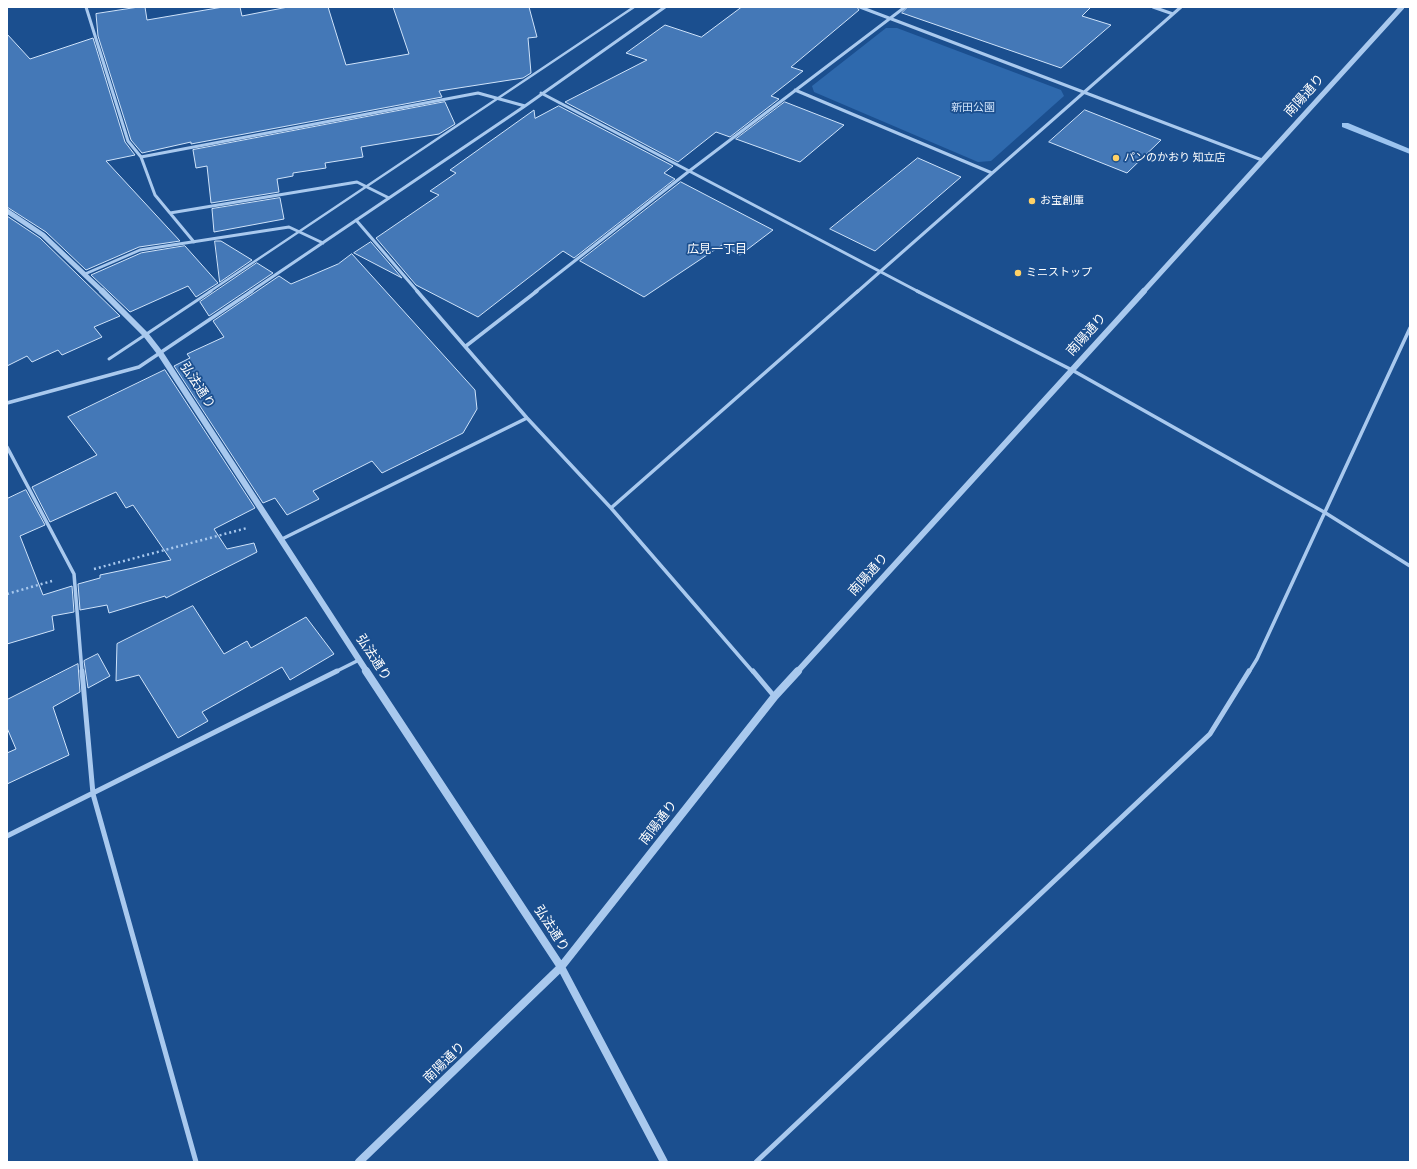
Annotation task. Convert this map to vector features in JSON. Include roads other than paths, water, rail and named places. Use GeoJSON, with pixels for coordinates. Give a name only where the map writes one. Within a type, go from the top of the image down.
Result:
{"type":"FeatureCollection","features":[{"type":"Feature","properties":{"kind":"street"},"geometry":{"type":"LineString","coordinates":[[86,7],[128,141],[141,157],[155,195],[194,242]]}},
{"type":"Feature","properties":{"kind":"street"},"geometry":{"type":"LineString","coordinates":[[109,359],[634,7]]}},
{"type":"Feature","properties":{"kind":"street"},"geometry":{"type":"LineString","coordinates":[[7,403],[139,367],[525,106],[541,93],[665,7]]}},
{"type":"Feature","properties":{"kind":"street"},"geometry":{"type":"LineString","coordinates":[[860,7],[1262,160]]}},
{"type":"Feature","properties":{"kind":"street"},"geometry":{"type":"LineString","coordinates":[[466,346],[688,172],[904,7]]}},
{"type":"Feature","properties":{"kind":"street"},"geometry":{"type":"LineString","coordinates":[[1153,7],[1173,14]]}},
{"type":"Feature","properties":{"kind":"street"},"geometry":{"type":"LineString","coordinates":[[611,508],[1085,93],[1181,7]]}},
{"type":"Feature","properties":{"kind":"street","name":"南陽通り"},"geometry":{"type":"LineString","coordinates":[[359,1162],[560,967],[775,696],[1402,7]]}},
{"type":"Feature","properties":{"kind":"street"},"geometry":{"type":"LineString","coordinates":[[795,90],[992,173]]}},
{"type":"Feature","properties":{"kind":"street"},"geometry":{"type":"LineString","coordinates":[[141,157],[478,93],[525,106]]}},
{"type":"Feature","properties":{"kind":"street"},"geometry":{"type":"LineString","coordinates":[[541,93],[688,172],[1072,370],[1324,512],[1410,566]]}},
{"type":"Feature","properties":{"kind":"street"},"geometry":{"type":"LineString","coordinates":[[170,213],[357,182],[389,198]]}},
{"type":"Feature","properties":{"kind":"street","name":"弘法通り"},"geometry":{"type":"LineString","coordinates":[[7,211],[43,235],[85,274],[146,335],[160,353],[560,967],[664,1162]]}},
{"type":"Feature","properties":{"kind":"street"},"geometry":{"type":"LineString","coordinates":[[356,220],[527,418],[611,508],[775,696]]}},
{"type":"Feature","properties":{"kind":"street"},"geometry":{"type":"LineString","coordinates":[[85,274],[140,250],[289,227],[323,242]]}},
{"type":"Feature","properties":{"kind":"street"},"geometry":{"type":"LineString","coordinates":[[756,1162],[1210,734],[1257,659],[1410,328]]}},
{"type":"Feature","properties":{"kind":"street"},"geometry":{"type":"LineString","coordinates":[[282,539],[527,418]]}},
{"type":"Feature","properties":{"kind":"street"},"geometry":{"type":"LineString","coordinates":[[7,447],[74,574],[93,794],[196,1162]]}},
{"type":"Feature","properties":{"kind":"street"},"geometry":{"type":"LineString","coordinates":[[7,836],[359,660]]}},
{"type":"Feature","properties":{"kind":"waterway"},"geometry":{"type":"LineString","coordinates":[[1345,125],[1410,152]]}},
{"type":"Feature","properties":{"kind":"place","name":"パンのかおり 知立店"},"geometry":{"type":"Point","coordinates":[1116,158]}},
{"type":"Feature","properties":{"kind":"place","name":"お宝創庫"},"geometry":{"type":"Point","coordinates":[1032,201]}},
{"type":"Feature","properties":{"kind":"place","name":"ミニストップ"},"geometry":{"type":"Point","coordinates":[1018,273]}},
{"type":"Feature","properties":{"kind":"district","name":"広見一丁目"},"geometry":{"type":"Point","coordinates":[717,250]}},
{"type":"Feature","properties":{"kind":"park label","name":"新田公園"},"geometry":{"type":"Point","coordinates":[973,108]}}]}
